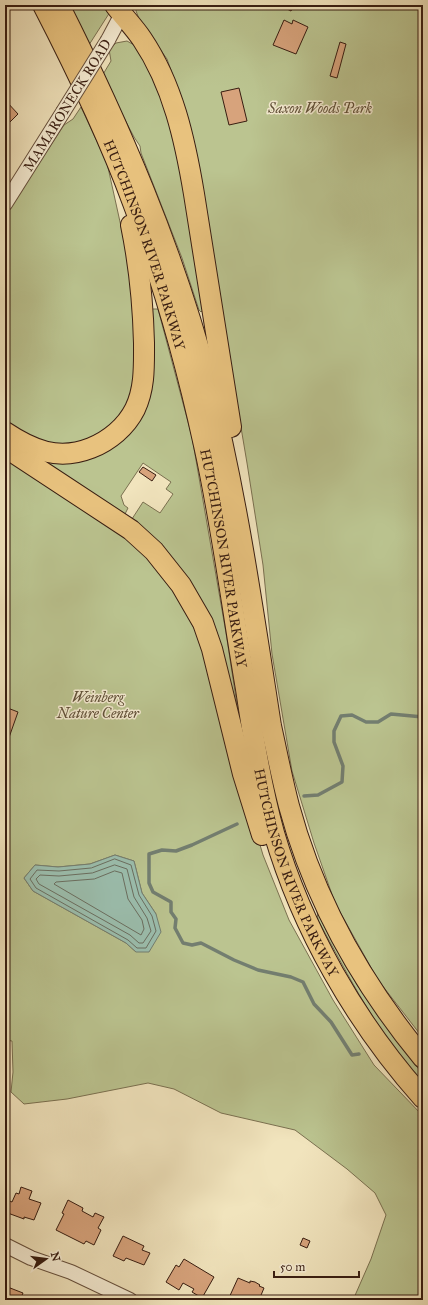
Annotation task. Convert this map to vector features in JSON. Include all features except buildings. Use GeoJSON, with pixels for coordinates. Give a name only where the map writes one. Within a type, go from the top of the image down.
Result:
{"type":"FeatureCollection","features":[{"type":"Feature","properties":{"kind":"highway","name":"HUTCHINSON RIVER PARKWAY"},"geometry":{"type":"LineString","coordinates":[[43,5],[87,94],[116,159],[162,284],[175,329],[196,408],[205,449],[219,524],[256,755],[269,814],[288,874],[321,948],[341,985],[362,1019],[386,1053],[423,1098]]}},
{"type":"Feature","properties":{"kind":"highway","name":"HUTCHINSON RIVER PARKWAY"},"geometry":{"type":"LineString","coordinates":[[59,5],[125,143],[156,220],[184,300],[208,380],[233,495],[271,726],[290,806],[302,845],[324,903],[353,957],[374,993],[423,1058]]}},
{"type":"Feature","properties":{"kind":"highway"},"geometry":{"type":"LineString","coordinates":[[121,8],[162,74],[174,104],[188,158],[240,483],[242,545]]}},
{"type":"Feature","properties":{"kind":"highway"},"geometry":{"type":"LineString","coordinates":[[5,432],[25,445],[44,452],[61,454],[78,452],[103,443],[118,431],[130,418],[139,400],[143,384],[144,362],[142,297],[134,240],[116,159]]}},
{"type":"Feature","properties":{"kind":"highway"},"geometry":{"type":"LineString","coordinates":[[5,447],[108,514],[143,540],[163,561],[188,596],[203,623],[212,649],[243,774],[268,851],[291,902],[321,948]]}},
{"type":"Feature","properties":{"kind":"street","name":"MAMARONECK ROAD"},"geometry":{"type":"LineString","coordinates":[[5,203],[108,40],[121,8]]}},
{"type":"Feature","properties":{"kind":"street"},"geometry":{"type":"LineString","coordinates":[[5,1245],[31,1258],[71,1272],[130,1300]]}},
{"type":"Feature","properties":{"kind":"green space"},"geometry":{"type":"Polygon","coordinates":[[[67,5],[107,5],[110,12],[87,48],[67,5]]]}},
{"type":"Feature","properties":{"kind":"green space","name":"Saxon Woods Park"},"geometry":{"type":"Polygon","coordinates":[[[136,5],[423,5],[423,1038],[378,980],[335,903],[314,843],[292,771],[272,654],[263,565],[247,463],[191,131],[167,59],[140,21],[136,11],[136,5]]]}},
{"type":"Feature","properties":{"kind":"green space"},"geometry":{"type":"Polygon","coordinates":[[[127,41],[136,46],[144,58],[167,106],[187,173],[204,309],[201,312],[199,310],[182,258],[141,153],[140,146],[102,76],[111,61],[109,49],[116,43],[127,41]]]}},
{"type":"Feature","properties":{"kind":"green space"},"geometry":{"type":"Polygon","coordinates":[[[81,107],[107,163],[130,267],[137,344],[132,405],[111,432],[83,445],[56,447],[25,436],[5,422],[5,215],[64,125],[73,119],[81,107]]]}},
{"type":"Feature","properties":{"kind":"green space"},"geometry":{"type":"Polygon","coordinates":[[[151,309],[158,309],[192,437],[226,633],[240,724],[222,664],[130,522],[143,502],[160,513],[173,494],[166,489],[171,482],[143,463],[121,496],[124,505],[128,508],[123,518],[40,458],[122,440],[151,309]]]}},
{"type":"Feature","properties":{"kind":"green space","name":"Weinberg Nature Center"},"geometry":{"type":"Polygon","coordinates":[[[5,453],[113,524],[172,583],[207,655],[226,730],[263,855],[289,920],[333,1000],[374,1065],[423,1116],[423,1300],[353,1300],[371,1259],[386,1215],[375,1193],[347,1169],[295,1130],[221,1113],[174,1089],[148,1083],[67,1099],[24,1104],[11,1092],[13,1072],[12,1041],[5,1040],[5,453]],[[115,855],[90,864],[58,867],[35,865],[24,878],[33,891],[126,943],[136,952],[156,914],[142,893],[134,861],[115,855]]]}},
{"type":"Feature","properties":{"kind":"green space"},"geometry":{"type":"Polygon","coordinates":[[[317,910],[357,985],[423,1075],[423,1083],[392,1046],[366,1005],[318,920],[317,910]]]}},
{"type":"Feature","properties":{"kind":"water"},"geometry":{"type":"Polygon","coordinates":[[[115,855],[134,861],[142,893],[156,914],[161,932],[149,952],[136,952],[126,943],[33,891],[24,878],[35,865],[58,867],[90,864],[115,855]]]}},
{"type":"Feature","properties":{"kind":"waterway"},"geometry":{"type":"LineString","coordinates":[[304,796],[318,795],[342,782],[343,766],[334,742],[334,731],[341,716],[352,715],[366,722],[378,722],[391,714],[423,717]]}},
{"type":"Feature","properties":{"kind":"waterway"},"geometry":{"type":"LineString","coordinates":[[237,824],[176,851],[162,850],[149,854],[149,883],[153,892],[171,902],[171,912],[176,919],[175,928],[183,943],[192,945],[201,943],[234,960],[258,970],[291,977],[303,982],[314,1004],[331,1022],[352,1055],[359,1054]]}}]}
